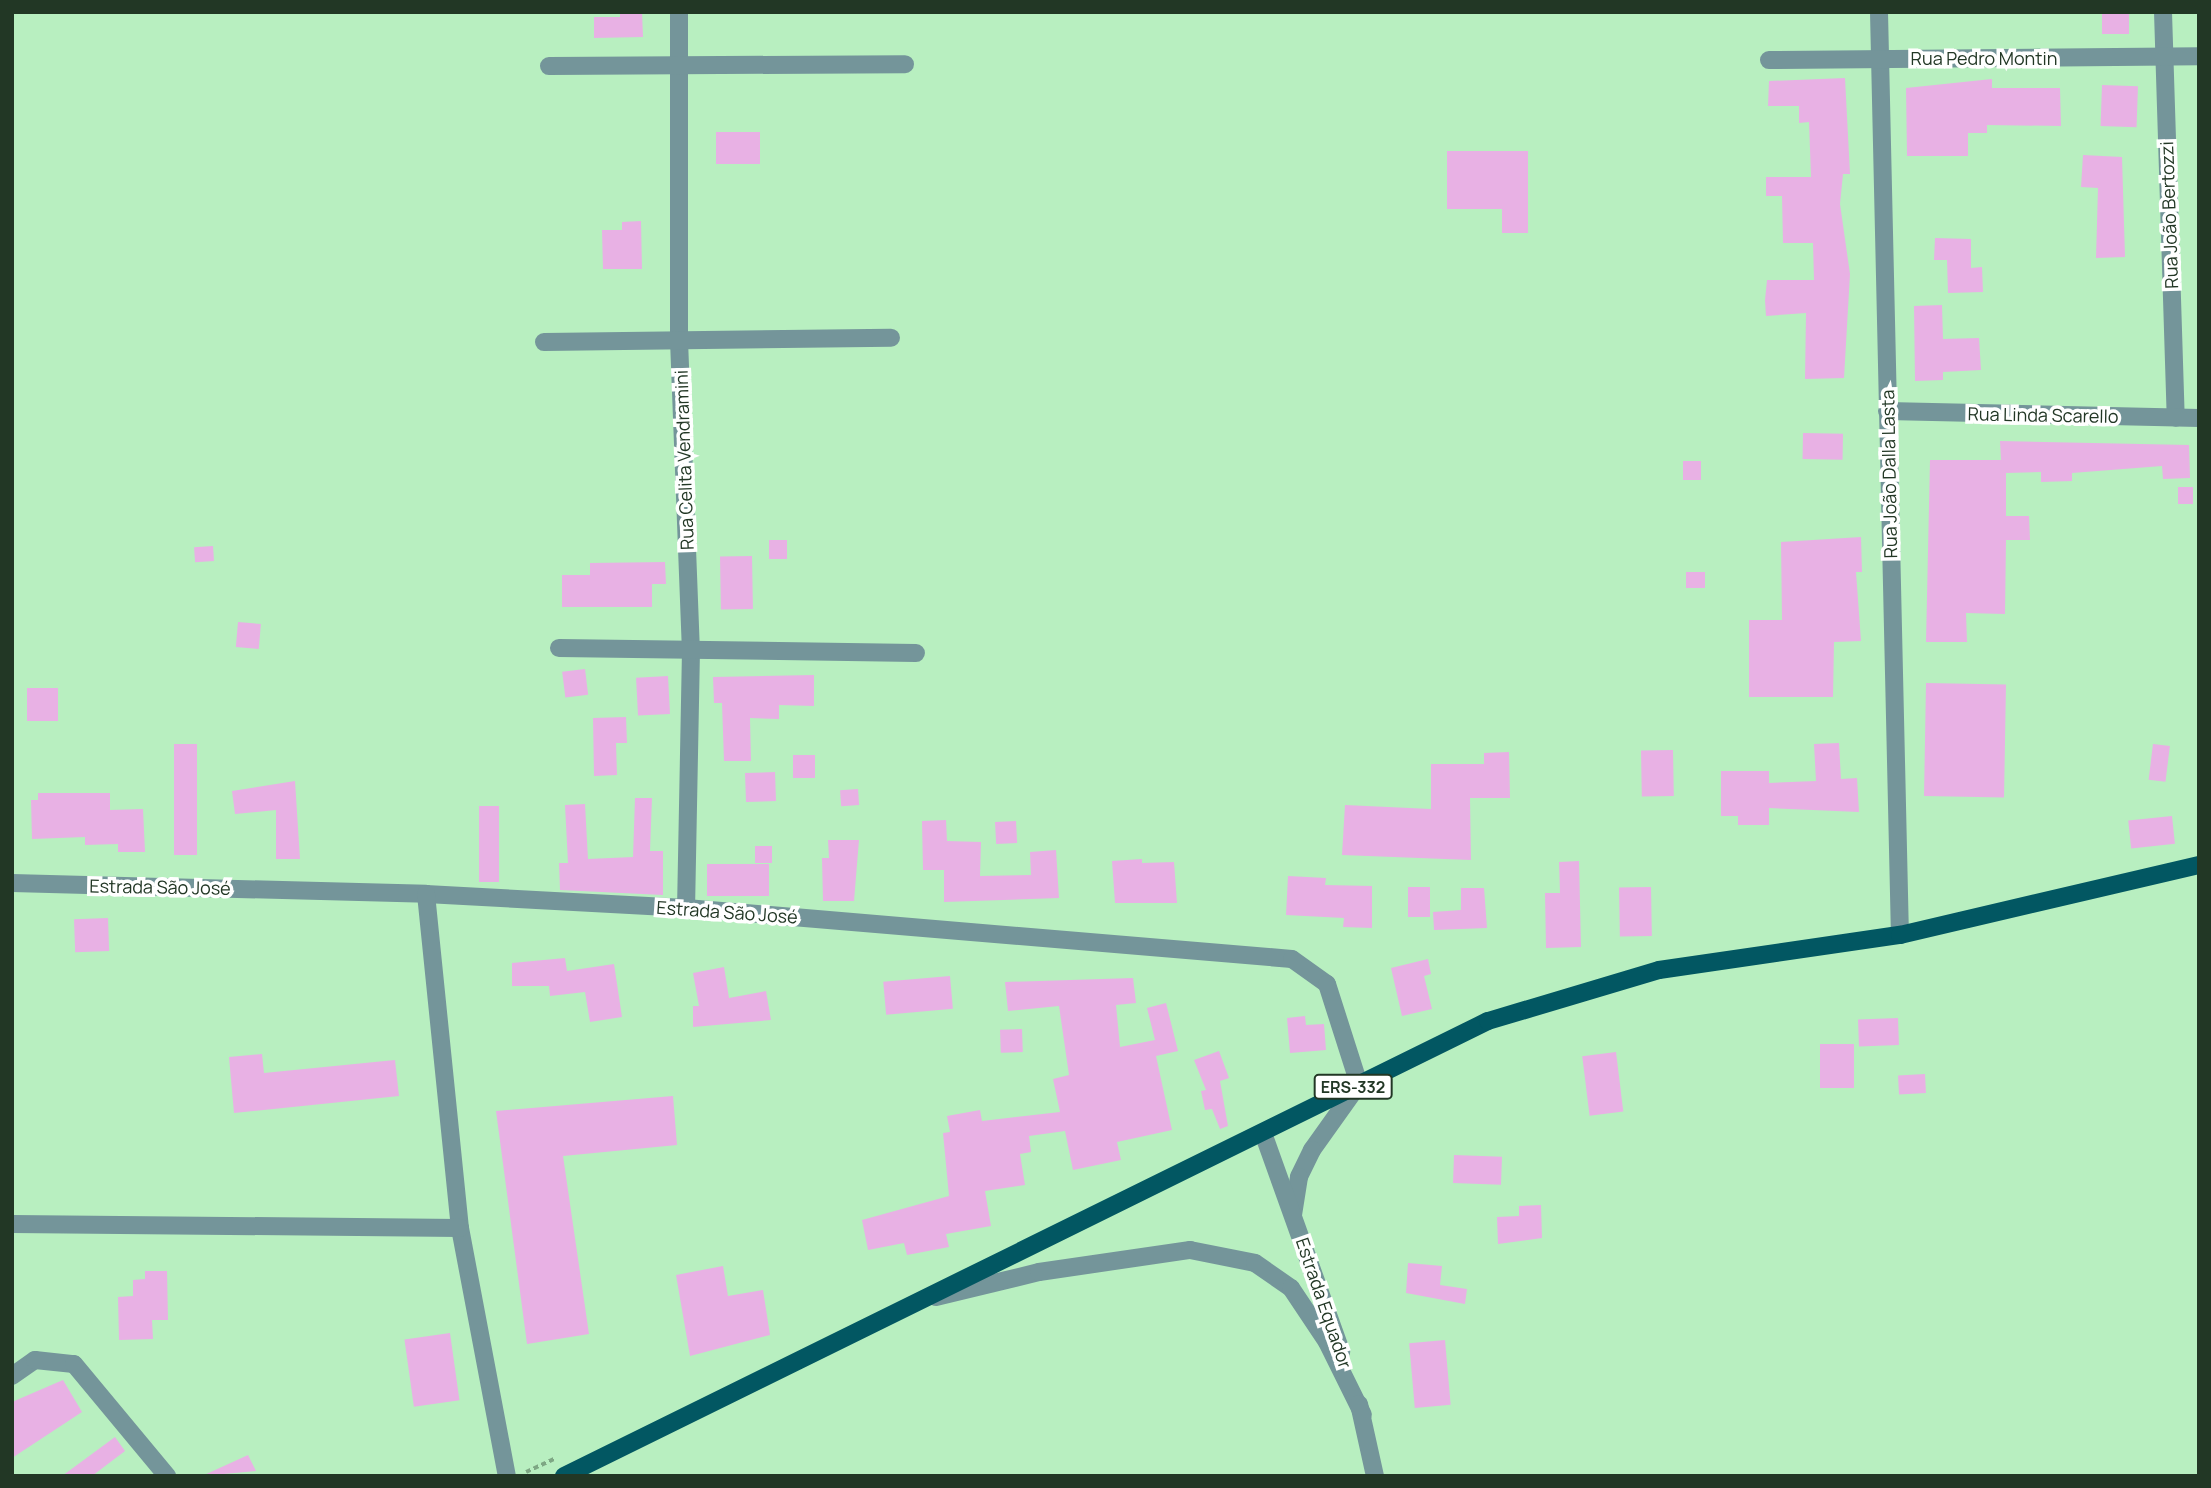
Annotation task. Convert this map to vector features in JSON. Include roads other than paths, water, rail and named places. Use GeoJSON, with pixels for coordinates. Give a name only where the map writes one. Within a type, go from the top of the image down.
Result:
{"type":"FeatureCollection","features":[{"type":"Feature","properties":{"kind":"main road","name":"ERS-332"},"geometry":{"type":"LineString","coordinates":[[564,1476],[1488,1021],[1659,970],[1899,935],[2199,865]]}},
{"type":"Feature","properties":{"kind":"street","name":"Rua Celita Vendramini"},"geometry":{"type":"LineString","coordinates":[[679,12],[679,340],[691,650],[686,908]]}},
{"type":"Feature","properties":{"kind":"street","name":"Rua João Dalla Lasta"},"geometry":{"type":"LineString","coordinates":[[1879,12],[1899,935]]}},
{"type":"Feature","properties":{"kind":"street","name":"Rua João Bertozzi"},"geometry":{"type":"LineString","coordinates":[[2163,12],[2176,418]]}},
{"type":"Feature","properties":{"kind":"street","name":"Rua Pedro Montin"},"geometry":{"type":"LineString","coordinates":[[1769,60],[2199,56]]}},
{"type":"Feature","properties":{"kind":"street"},"geometry":{"type":"LineString","coordinates":[[549,66],[905,64]]}},
{"type":"Feature","properties":{"kind":"street"},"geometry":{"type":"LineString","coordinates":[[544,342],[891,338]]}},
{"type":"Feature","properties":{"kind":"street","name":"Rua Linda Scarello"},"geometry":{"type":"LineString","coordinates":[[1887,411],[2199,418]]}},
{"type":"Feature","properties":{"kind":"street"},"geometry":{"type":"LineString","coordinates":[[559,648],[916,653]]}},
{"type":"Feature","properties":{"kind":"street","name":"Estrada São José"},"geometry":{"type":"LineString","coordinates":[[12,883],[426,894],[686,908],[1292,959],[1327,984],[1359,1084]]}},
{"type":"Feature","properties":{"kind":"street"},"geometry":{"type":"LineString","coordinates":[[426,894],[460,1228],[507,1476]]}},
{"type":"Feature","properties":{"kind":"street"},"geometry":{"type":"LineString","coordinates":[[1293,1215],[1299,1177],[1312,1150],[1359,1084]]}},
{"type":"Feature","properties":{"kind":"street","name":"Estrada Equador"},"geometry":{"type":"LineString","coordinates":[[1263,1133],[1363,1415],[1375,1476]]}},
{"type":"Feature","properties":{"kind":"street"},"geometry":{"type":"LineString","coordinates":[[12,1224],[460,1228]]}},
{"type":"Feature","properties":{"kind":"street"},"geometry":{"type":"LineString","coordinates":[[923,1300],[1039,1272],[1190,1250],[1255,1263],[1291,1287],[1327,1342],[1363,1415]]}},
{"type":"Feature","properties":{"kind":"street"},"geometry":{"type":"LineString","coordinates":[[12,1376],[36,1360],[74,1364],[167,1476]]}}]}
